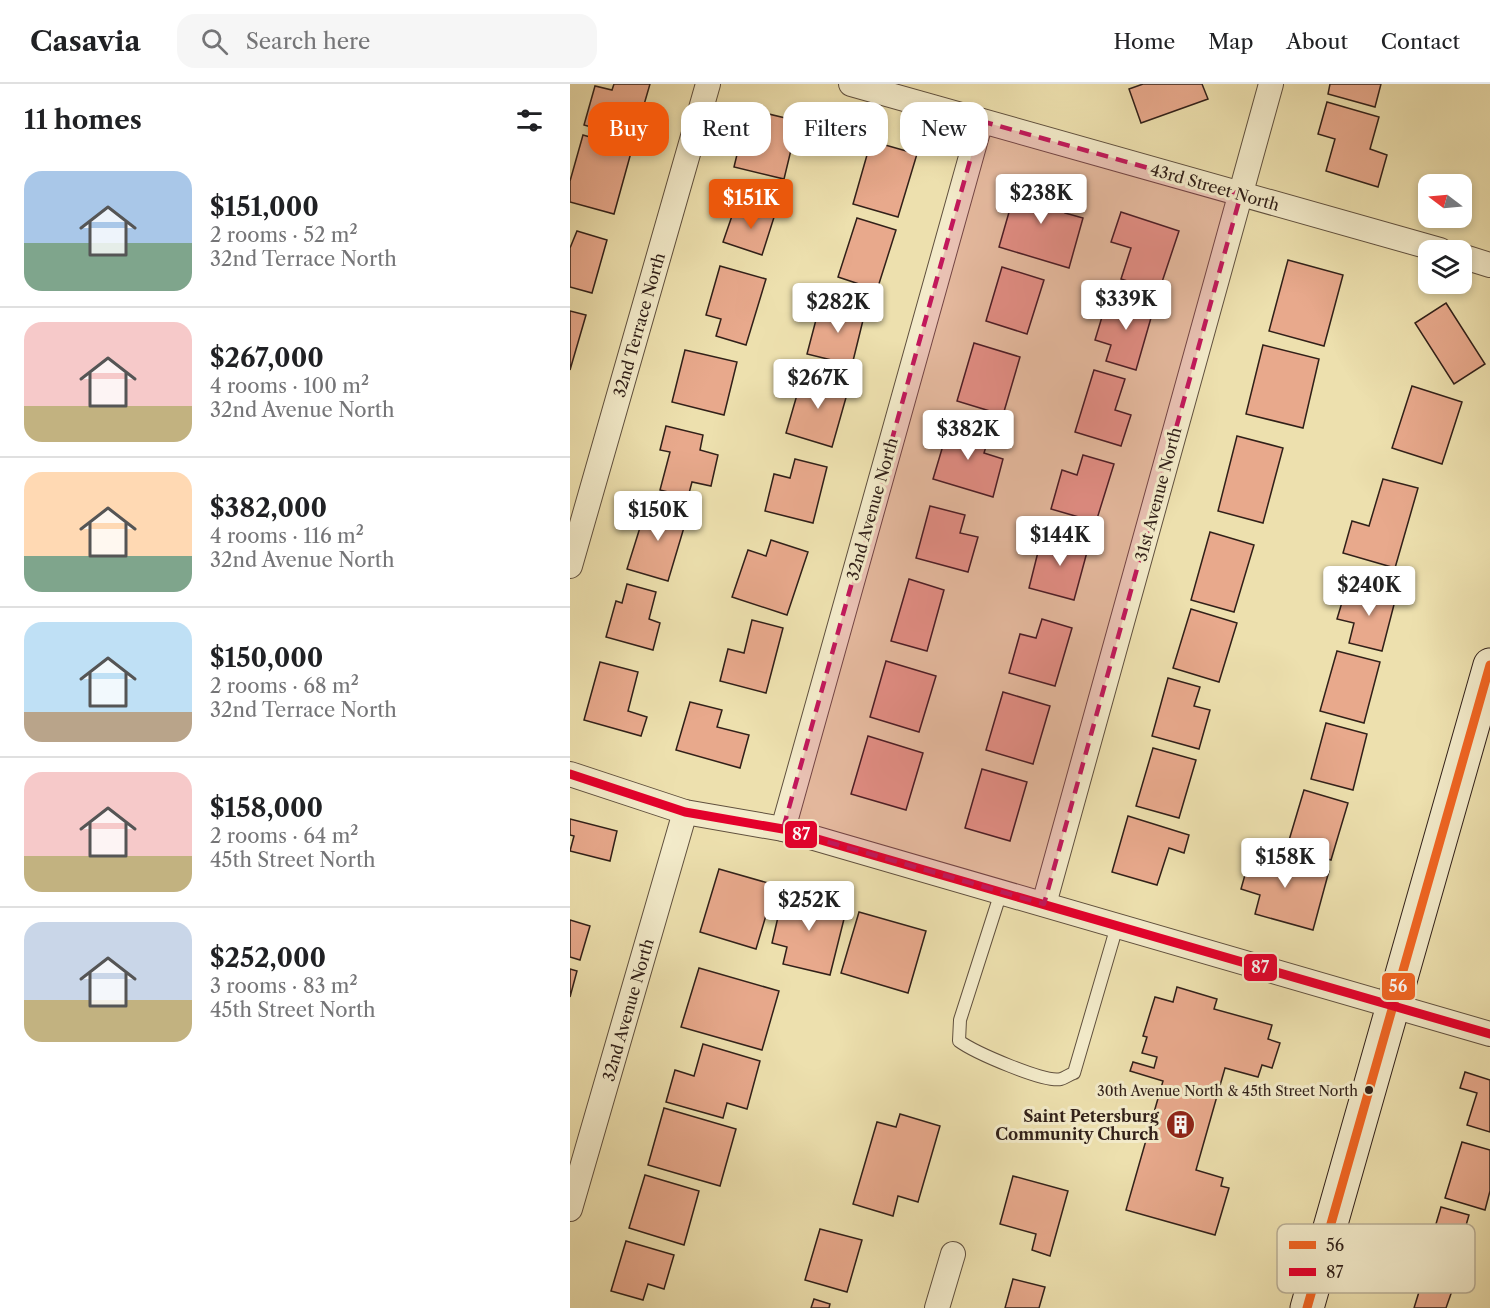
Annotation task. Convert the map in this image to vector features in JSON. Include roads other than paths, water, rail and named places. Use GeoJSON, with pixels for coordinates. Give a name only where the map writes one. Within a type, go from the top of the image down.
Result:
{"type":"FeatureCollection","features":[{"type":"Feature","properties":{"kind":"street","name":"32nd Terrace North"},"geometry":{"type":"LineString","coordinates":[[570,566],[708,84]]}},
{"type":"Feature","properties":{"kind":"street","name":"43rd Street North"},"geometry":{"type":"LineString","coordinates":[[851,84],[890,89],[927,102]]}},
{"type":"Feature","properties":{"kind":"street","name":"31st Avenue North"},"geometry":{"type":"LineString","coordinates":[[1044,904],[1271,84]]}},
{"type":"Feature","properties":{"kind":"street","name":"43rd Street North"},"geometry":{"type":"LineString","coordinates":[[988,123],[1418,244]]}},
{"type":"Feature","properties":{"kind":"street","name":"32nd Avenue North"},"geometry":{"type":"LineString","coordinates":[[783,829],[971,156]]}},
{"type":"Feature","properties":{"kind":"street"},"geometry":{"type":"LineString","coordinates":[[1472,259],[1490,265]]}},
{"type":"Feature","properties":{"kind":"street"},"geometry":{"type":"LineString","coordinates":[[1331,1224],[1490,665]]}},
{"type":"Feature","properties":{"kind":"street"},"geometry":{"type":"LineString","coordinates":[[570,774],[685,812],[783,829],[1490,1034]]}},
{"type":"Feature","properties":{"kind":"street","name":"32nd Avenue North"},"geometry":{"type":"LineString","coordinates":[[570,1209],[685,812]]}},
{"type":"Feature","properties":{"kind":"street"},"geometry":{"type":"LineString","coordinates":[[937,1308],[953,1254]]}},
{"type":"Feature","properties":{"kind":"street"},"geometry":{"type":"LineString","coordinates":[[1307,1308],[1311,1293]]}},
{"type":"Feature","properties":{"kind":"lane"},"geometry":{"type":"LineString","coordinates":[[1001,892],[960,1020],[959,1041],[971,1050],[1036,1075],[1060,1080],[1074,1072],[1117,926]]}},
{"type":"Feature","properties":{"kind":"place","name":"30th Avenue North & 45th Street North"},"geometry":{"type":"Point","coordinates":[1369,1090]}},
{"type":"Feature","properties":{"kind":"place","name":"Saint Petersburg Community Church"},"geometry":{"type":"Point","coordinates":[1180,1125]}}]}
